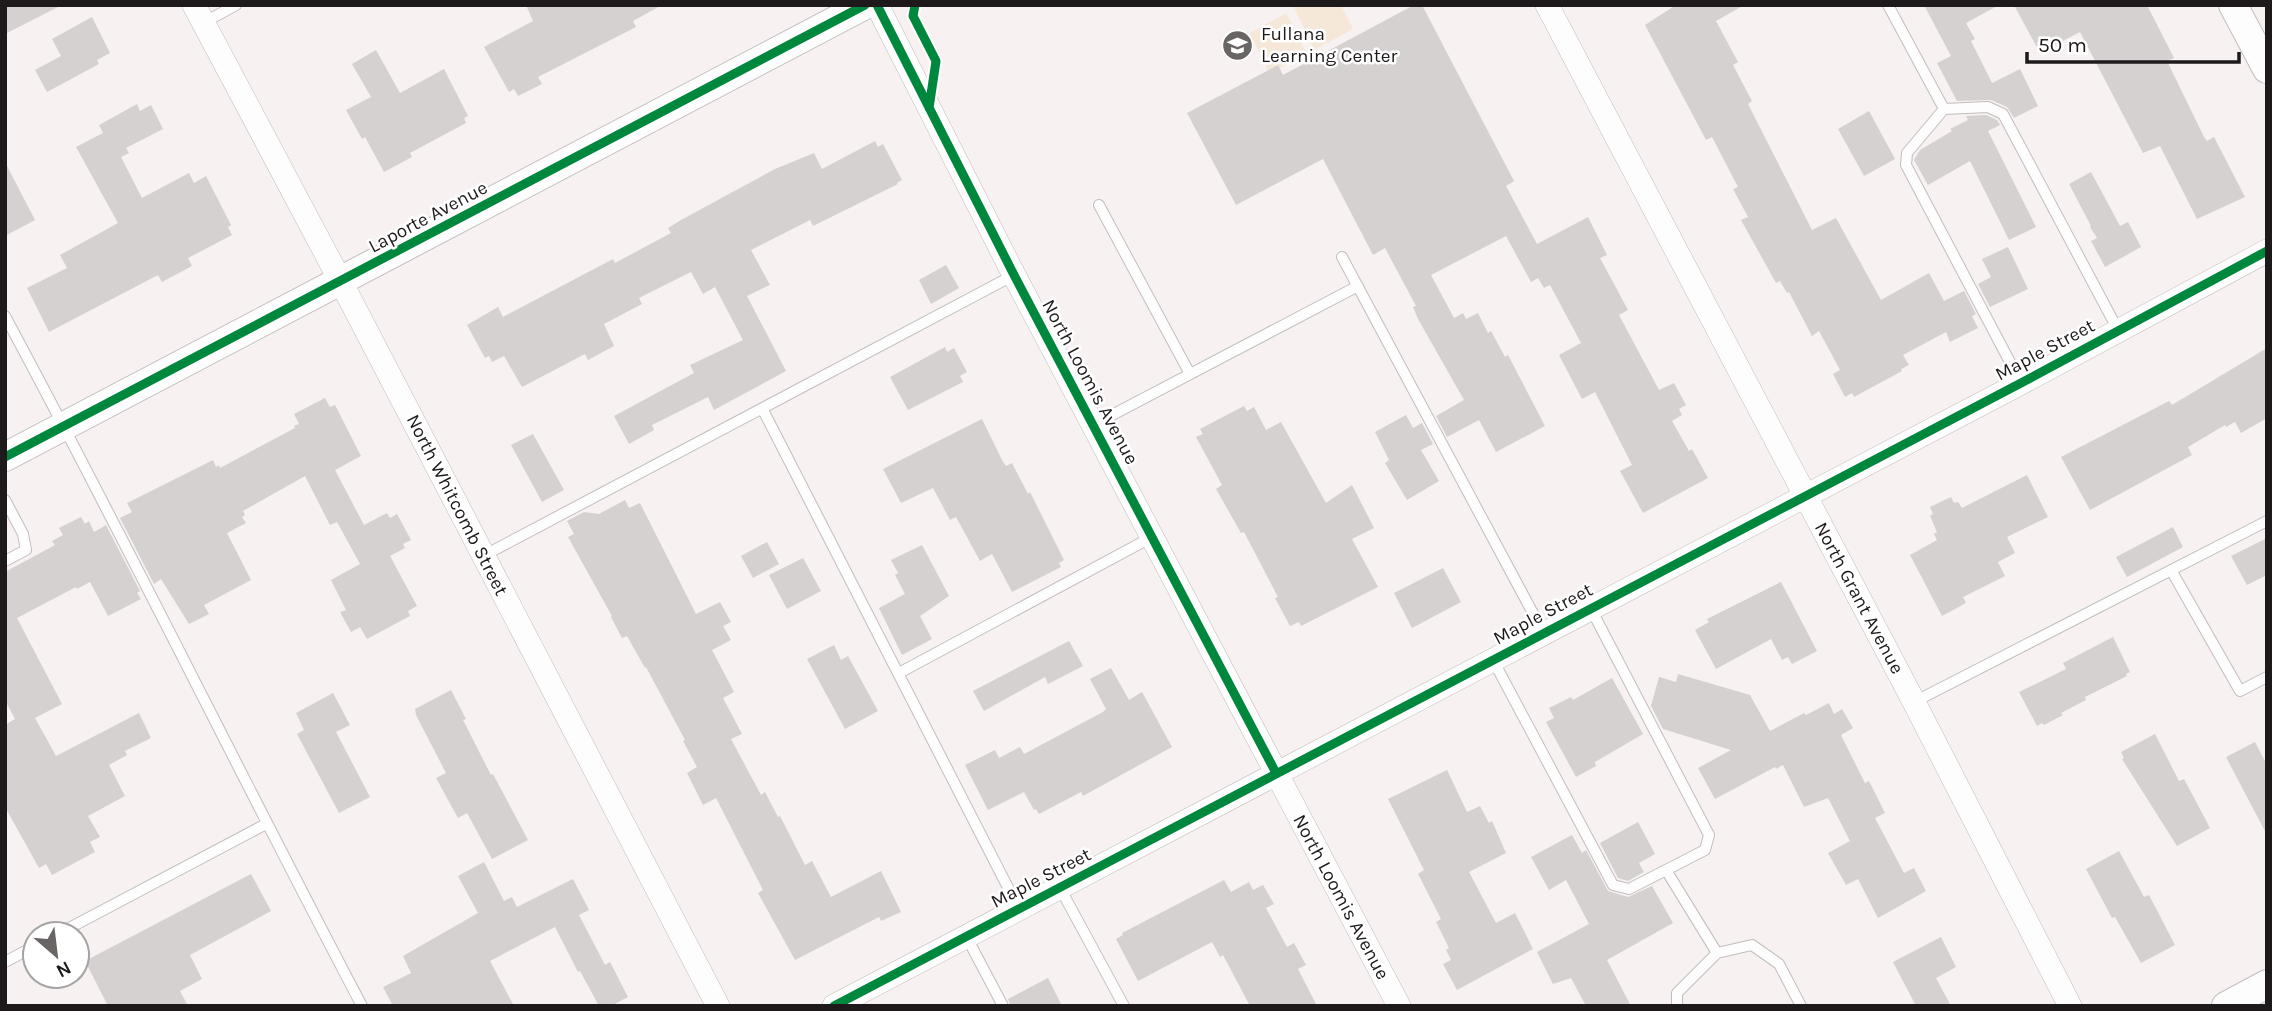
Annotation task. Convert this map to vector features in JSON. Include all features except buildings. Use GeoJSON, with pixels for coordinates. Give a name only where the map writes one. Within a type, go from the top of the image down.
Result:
{"type":"FeatureCollection","features":[{"type":"Feature","properties":{"kind":"street","name":"Laporte Avenue"},"geometry":{"type":"LineString","coordinates":[[5,457],[865,5]]}},
{"type":"Feature","properties":{"kind":"street","name":"North Loomis Avenue"},"geometry":{"type":"LineString","coordinates":[[877,5],[1014,275],[1399,1006]]}},
{"type":"Feature","properties":{"kind":"street","name":"North Grant Avenue"},"geometry":{"type":"LineString","coordinates":[[1547,5],[1914,702],[2070,1006]]}},
{"type":"Feature","properties":{"kind":"street"},"geometry":{"type":"LineString","coordinates":[[2233,5],[2267,69]]}},
{"type":"Feature","properties":{"kind":"street","name":"North Whitcomb Street"},"geometry":{"type":"LineString","coordinates":[[198,14],[341,282],[718,1006]]}},
{"type":"Feature","properties":{"kind":"street","name":"Maple Street"},"geometry":{"type":"LineString","coordinates":[[834,1006],[2021,383],[2267,251]]}},
{"type":"Feature","properties":{"kind":"street"},"geometry":{"type":"LineString","coordinates":[[2226,1006],[2267,984]]}},
{"type":"Feature","properties":{"kind":"lane"},"geometry":{"type":"LineString","coordinates":[[198,14],[236,5]]}},
{"type":"Feature","properties":{"kind":"lane"},"geometry":{"type":"LineString","coordinates":[[1888,5],[1944,109]]}},
{"type":"Feature","properties":{"kind":"lane"},"geometry":{"type":"LineString","coordinates":[[2021,383],[1906,165],[1908,153],[1944,109],[1988,107],[2003,114],[2118,330]]}},
{"type":"Feature","properties":{"kind":"lane"},"geometry":{"type":"LineString","coordinates":[[1099,205],[1189,374]]}},
{"type":"Feature","properties":{"kind":"lane"},"geometry":{"type":"LineString","coordinates":[[1342,257],[1543,632]]}},
{"type":"Feature","properties":{"kind":"lane"},"geometry":{"type":"LineString","coordinates":[[483,556],[1014,275]]}},
{"type":"Feature","properties":{"kind":"lane"},"geometry":{"type":"LineString","coordinates":[[1093,425],[1358,286]]}},
{"type":"Feature","properties":{"kind":"lane"},"geometry":{"type":"LineString","coordinates":[[5,316],[362,1006]]}},
{"type":"Feature","properties":{"kind":"lane"},"geometry":{"type":"LineString","coordinates":[[763,410],[1019,909]]}},
{"type":"Feature","properties":{"kind":"lane"},"geometry":{"type":"LineString","coordinates":[[5,500],[23,534],[26,550],[5,561]]}},
{"type":"Feature","properties":{"kind":"lane"},"geometry":{"type":"LineString","coordinates":[[1914,702],[2267,521]]}},
{"type":"Feature","properties":{"kind":"lane"},"geometry":{"type":"LineString","coordinates":[[899,673],[1153,537]]}},
{"type":"Feature","properties":{"kind":"lane"},"geometry":{"type":"LineString","coordinates":[[2171,570],[2240,691],[2267,677]]}},
{"type":"Feature","properties":{"kind":"lane"},"geometry":{"type":"LineString","coordinates":[[1493,660],[1613,885],[1629,890],[1705,849],[1709,835],[1591,609]]}},
{"type":"Feature","properties":{"kind":"lane"},"geometry":{"type":"LineString","coordinates":[[84,920],[266,824]]}},
{"type":"Feature","properties":{"kind":"lane"},"geometry":{"type":"LineString","coordinates":[[1666,870],[1717,953]]}},
{"type":"Feature","properties":{"kind":"lane"},"geometry":{"type":"LineString","coordinates":[[1060,888],[1124,1006]]}},
{"type":"Feature","properties":{"kind":"lane"},"geometry":{"type":"LineString","coordinates":[[966,936],[1003,1006]]}},
{"type":"Feature","properties":{"kind":"lane"},"geometry":{"type":"LineString","coordinates":[[1676,1006],[1677,993],[1717,953],[1752,945],[1779,964],[1801,1006]]}},
{"type":"Feature","properties":{"kind":"lane"},"geometry":{"type":"LineString","coordinates":[[5,962],[21,953]]}},
{"type":"Feature","properties":{"kind":"shaded area"},"geometry":{"type":"Polygon","coordinates":[[[1293,5],[1341,5],[1353,29],[1314,50],[1293,5]]]}},
{"type":"Feature","properties":{"kind":"shaded area"},"geometry":{"type":"Polygon","coordinates":[[[1286,13],[1307,54],[1269,73],[1250,33],[1286,13]]]}},
{"type":"Feature","properties":{"kind":"cycle path"},"geometry":{"type":"LineString","coordinates":[[5,457],[865,5]]}},
{"type":"Feature","properties":{"kind":"cycle path"},"geometry":{"type":"LineString","coordinates":[[877,5],[1014,275],[1276,773]]}},
{"type":"Feature","properties":{"kind":"cycle path"},"geometry":{"type":"LineString","coordinates":[[915,5],[913,16],[936,61],[929,108]]}},
{"type":"Feature","properties":{"kind":"cycle path"},"geometry":{"type":"LineString","coordinates":[[834,1006],[2021,383],[2267,251]]}},
{"type":"Feature","properties":{"kind":"place","name":"Fullana Learning Center"},"geometry":{"type":"Point","coordinates":[1238,45]}}]}
